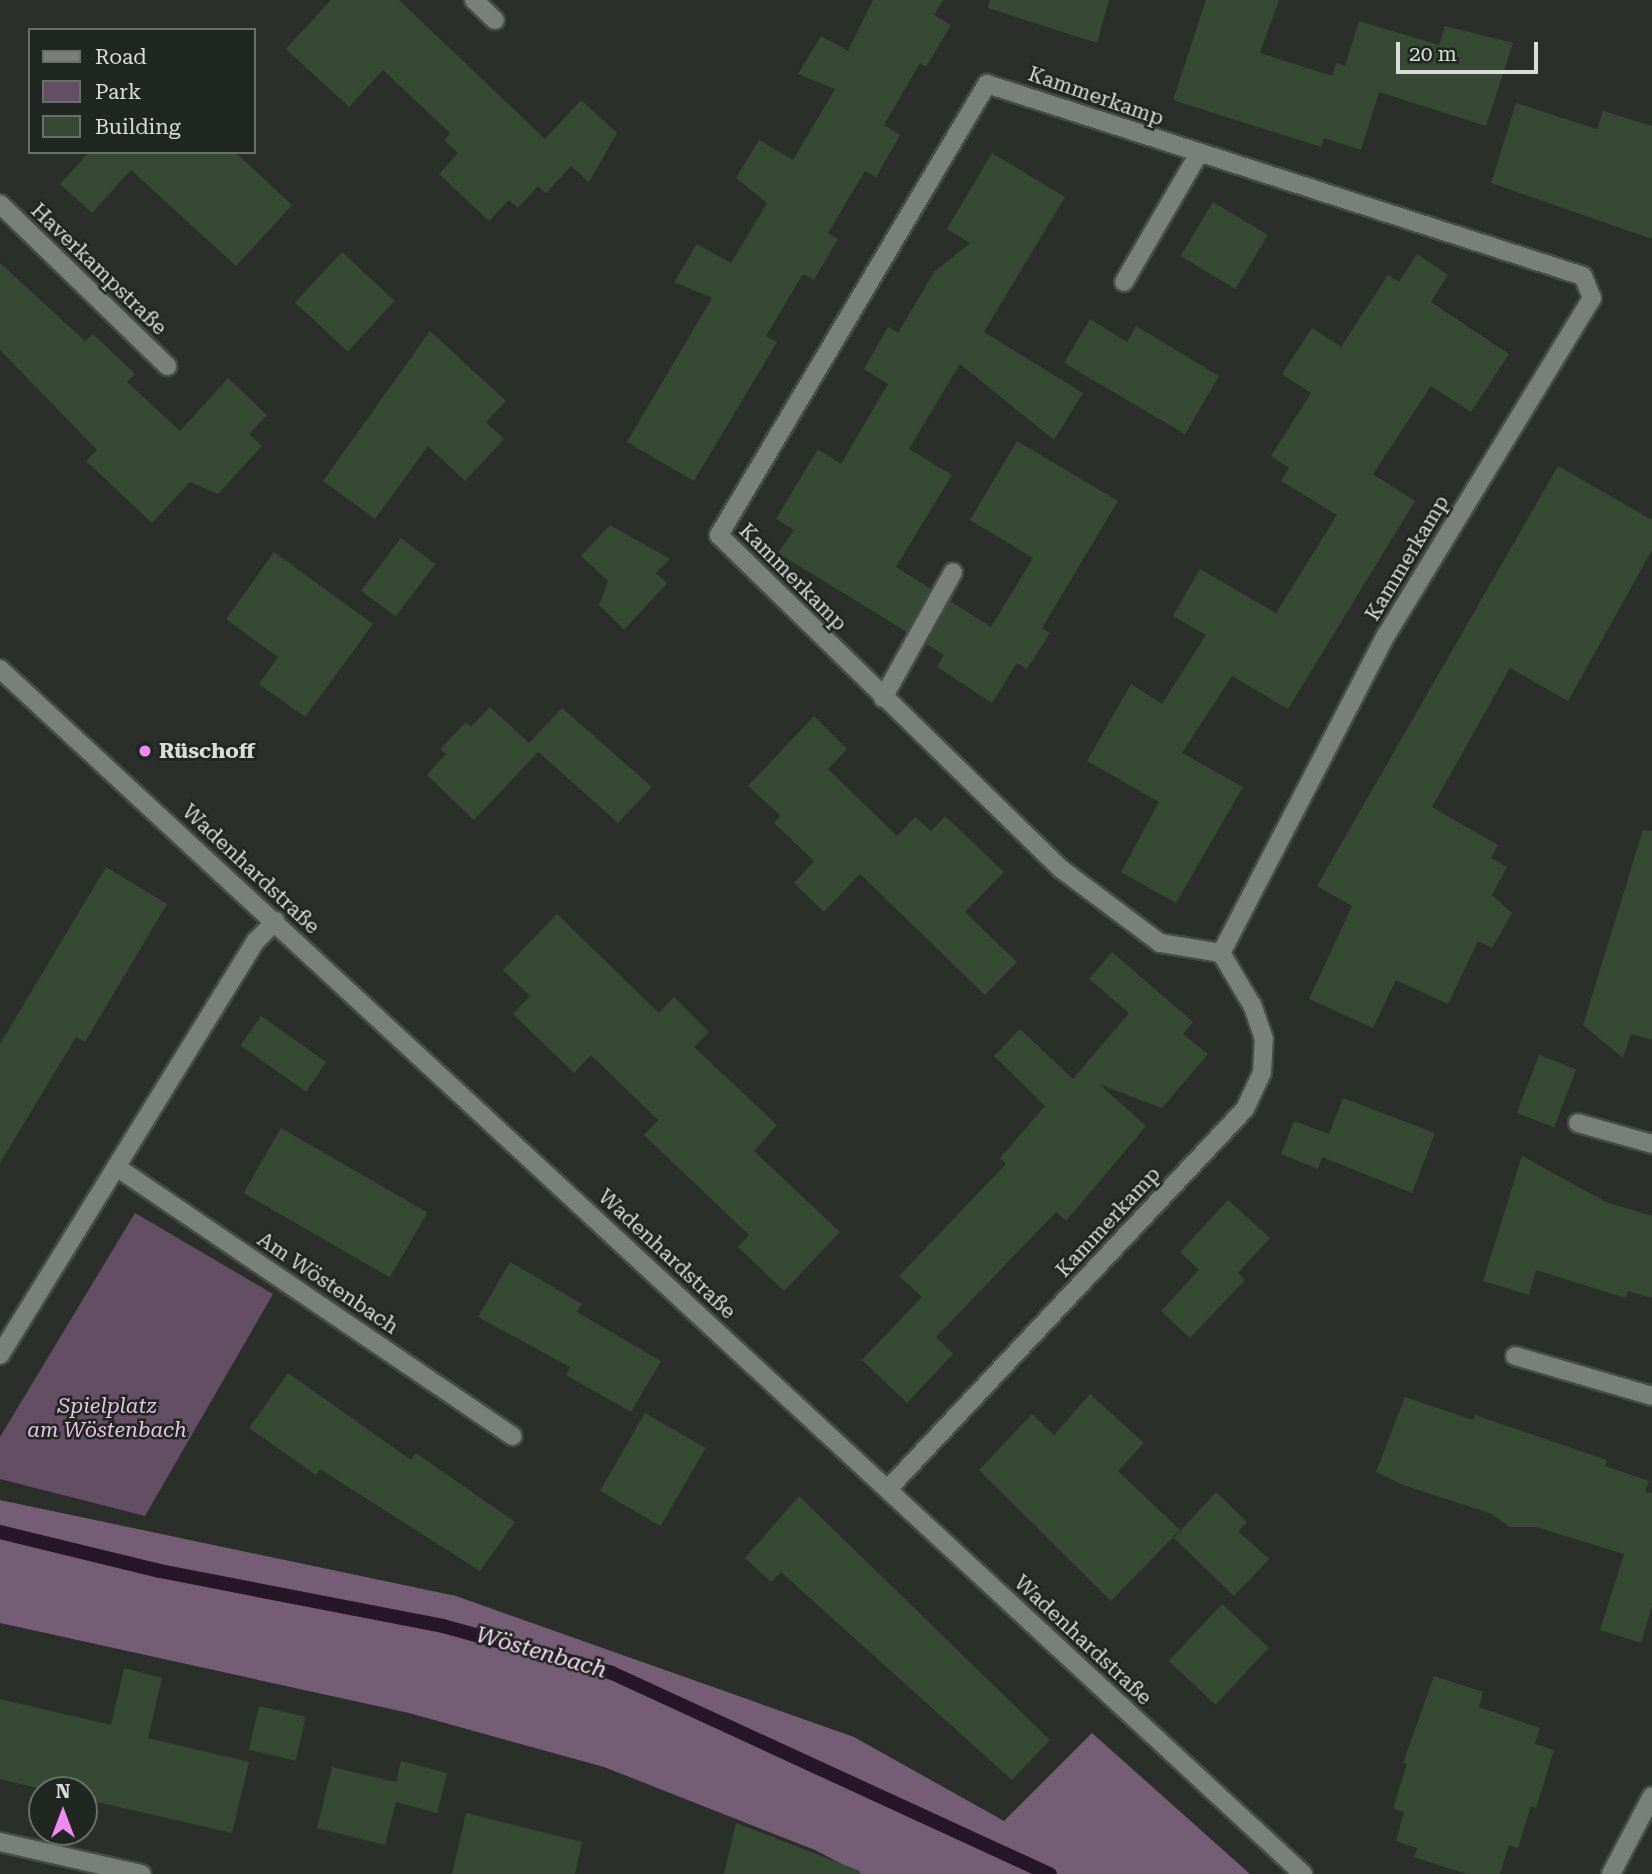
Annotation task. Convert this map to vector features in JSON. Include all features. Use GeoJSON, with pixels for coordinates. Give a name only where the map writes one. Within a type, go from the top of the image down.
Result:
{"type":"FeatureCollection","features":[{"type":"Feature","properties":{"kind":"street"},"geometry":{"type":"LineString","coordinates":[[474,0],[495,20]]}},
{"type":"Feature","properties":{"kind":"street","name":"Kammerkamp"},"geometry":{"type":"LineString","coordinates":[[987,84],[1198,155],[1583,276],[1592,298],[1386,635],[1222,953],[1160,943],[1061,869],[719,535],[987,84]]}},
{"type":"Feature","properties":{"kind":"street"},"geometry":{"type":"LineString","coordinates":[[1124,282],[1198,155]]}},
{"type":"Feature","properties":{"kind":"street","name":"Haverkampstraße"},"geometry":{"type":"LineString","coordinates":[[0,204],[167,366]]}},
{"type":"Feature","properties":{"kind":"street"},"geometry":{"type":"LineString","coordinates":[[883,698],[953,572]]}},
{"type":"Feature","properties":{"kind":"street","name":"Wadenhardstraße"},"geometry":{"type":"LineString","coordinates":[[0,669],[1303,1874]]}},
{"type":"Feature","properties":{"kind":"street"},"geometry":{"type":"LineString","coordinates":[[0,1355],[256,941],[275,921]]}},
{"type":"Feature","properties":{"kind":"street","name":"Kammerkamp"},"geometry":{"type":"LineString","coordinates":[[887,1489],[1245,1109],[1262,1073],[1264,1040],[1252,1005],[1222,953]]}},
{"type":"Feature","properties":{"kind":"street"},"geometry":{"type":"LineString","coordinates":[[1578,1123],[1652,1144]]}},
{"type":"Feature","properties":{"kind":"street","name":"Am Wöstenbach"},"geometry":{"type":"LineString","coordinates":[[118,1168],[513,1436]]}},
{"type":"Feature","properties":{"kind":"street"},"geometry":{"type":"LineString","coordinates":[[1516,1356],[1652,1396]]}},
{"type":"Feature","properties":{"kind":"street"},"geometry":{"type":"LineString","coordinates":[[1611,1874],[1652,1796]]}},
{"type":"Feature","properties":{"kind":"street"},"geometry":{"type":"LineString","coordinates":[[0,1842],[141,1874]]}},
{"type":"Feature","properties":{"kind":"green space","name":"Spielplatz am Wöstenbach"},"geometry":{"type":"Polygon","coordinates":[[[135,1213],[273,1294],[145,1516],[0,1479],[0,1437],[135,1213]]]}},
{"type":"Feature","properties":{"kind":"shaded area"},"geometry":{"type":"Polygon","coordinates":[[[0,1500],[456,1596],[854,1737],[1004,1821],[1092,1733],[1250,1874],[861,1874],[815,1850],[604,1767],[409,1713],[0,1623],[0,1500]]]}},
{"type":"Feature","properties":{"kind":"building"},"geometry":{"type":"Polygon","coordinates":[[[331,0],[399,0],[545,139],[581,100],[617,133],[589,182],[571,166],[546,193],[538,186],[518,208],[509,200],[489,221],[439,174],[458,153],[444,140],[450,133],[383,70],[349,107],[286,49],[331,0]]]}},
{"type":"Feature","properties":{"kind":"building"},"geometry":{"type":"Polygon","coordinates":[[[873,0],[943,0],[934,15],[951,25],[926,67],[920,63],[884,125],[900,135],[876,177],[865,171],[828,233],[838,239],[814,280],[803,274],[766,336],[777,342],[694,481],[627,442],[712,298],[674,282],[697,244],[731,263],[767,203],[736,178],[759,140],[793,160],[835,89],[798,74],[821,36],[848,51],[873,0]]]}},
{"type":"Feature","properties":{"kind":"building"},"geometry":{"type":"Polygon","coordinates":[[[990,0],[1109,0],[1097,43],[988,8],[990,0]]]}},
{"type":"Feature","properties":{"kind":"building"},"geometry":{"type":"Polygon","coordinates":[[[1206,0],[1279,0],[1260,53],[1332,76],[1336,63],[1345,66],[1359,21],[1439,45],[1445,26],[1513,43],[1486,126],[1379,92],[1361,150],[1324,138],[1321,147],[1173,100],[1206,0]]]}},
{"type":"Feature","properties":{"kind":"building"},"geometry":{"type":"Polygon","coordinates":[[[1516,103],[1597,129],[1603,111],[1652,126],[1652,239],[1491,183],[1516,103]]]}},
{"type":"Feature","properties":{"kind":"building"},"geometry":{"type":"Polygon","coordinates":[[[992,153],[1065,197],[984,332],[1083,393],[1054,440],[960,364],[909,449],[952,475],[896,567],[931,589],[907,632],[778,553],[794,530],[776,519],[818,449],[841,464],[888,384],[864,369],[888,327],[898,333],[934,272],[970,243],[947,229],[992,153]]]}},
{"type":"Feature","properties":{"kind":"building"},"geometry":{"type":"Polygon","coordinates":[[[87,154],[237,154],[292,205],[236,266],[131,170],[92,213],[60,184],[87,154]]]}},
{"type":"Feature","properties":{"kind":"building"},"geometry":{"type":"Polygon","coordinates":[[[1213,202],[1268,235],[1235,289],[1181,256],[1213,202]]]}},
{"type":"Feature","properties":{"kind":"building"},"geometry":{"type":"Polygon","coordinates":[[[342,252],[395,301],[348,352],[295,302],[342,252]]]}},
{"type":"Feature","properties":{"kind":"building"},"geometry":{"type":"Polygon","coordinates":[[[1417,254],[1448,275],[1431,302],[1509,354],[1471,412],[1431,386],[1373,474],[1415,501],[1288,709],[1232,676],[1182,753],[1243,787],[1176,903],[1121,872],[1159,802],[1087,761],[1131,684],[1162,704],[1206,635],[1173,616],[1200,569],[1276,613],[1337,515],[1281,481],[1289,468],[1271,456],[1311,393],[1282,374],[1312,328],[1341,347],[1388,275],[1399,282],[1417,254]]]}},
{"type":"Feature","properties":{"kind":"building"},"geometry":{"type":"Polygon","coordinates":[[[0,263],[85,341],[93,334],[135,374],[127,382],[180,431],[228,378],[267,415],[249,434],[262,446],[218,494],[190,482],[152,523],[86,461],[97,450],[0,350],[0,263]]]}},
{"type":"Feature","properties":{"kind":"building"},"geometry":{"type":"Polygon","coordinates":[[[1090,319],[1127,342],[1136,326],[1219,376],[1185,434],[1064,363],[1090,319]]]}},
{"type":"Feature","properties":{"kind":"building"},"geometry":{"type":"Polygon","coordinates":[[[430,331],[506,401],[486,422],[504,439],[465,481],[428,446],[375,519],[323,481],[430,331]]]}},
{"type":"Feature","properties":{"kind":"building"},"geometry":{"type":"Polygon","coordinates":[[[1017,441],[1118,501],[1042,628],[1050,633],[1027,669],[1017,663],[992,703],[937,667],[944,655],[926,644],[950,601],[991,627],[1033,558],[970,520],[1017,441]]]}},
{"type":"Feature","properties":{"kind":"building"},"geometry":{"type":"Polygon","coordinates":[[[1558,466],[1652,520],[1652,550],[1568,701],[1510,668],[1432,807],[1498,845],[1491,858],[1507,867],[1492,895],[1512,913],[1492,948],[1478,941],[1448,1004],[1396,980],[1373,1028],[1309,999],[1352,906],[1317,886],[1558,466]]]}},
{"type":"Feature","properties":{"kind":"building"},"geometry":{"type":"Polygon","coordinates":[[[610,525],[670,559],[656,573],[667,583],[624,630],[599,605],[608,581],[581,556],[610,525]]]}},
{"type":"Feature","properties":{"kind":"building"},"geometry":{"type":"Polygon","coordinates":[[[401,538],[435,564],[396,617],[361,591],[401,538]]]}},
{"type":"Feature","properties":{"kind":"building"},"geometry":{"type":"Polygon","coordinates":[[[274,552],[373,624],[305,717],[259,684],[278,657],[226,619],[274,552]]]}},
{"type":"Feature","properties":{"kind":"building"},"geometry":{"type":"Polygon","coordinates":[[[490,707],[529,743],[562,708],[652,787],[618,823],[534,748],[538,752],[474,820],[427,775],[446,754],[440,749],[466,722],[471,727],[490,707]]]}},
{"type":"Feature","properties":{"kind":"building"},"geometry":{"type":"Polygon","coordinates":[[[814,716],[847,749],[828,769],[897,836],[915,817],[931,831],[945,816],[1004,872],[965,912],[1017,962],[985,995],[860,874],[824,912],[794,883],[814,861],[774,823],[781,816],[748,786],[814,716]]]}},
{"type":"Feature","properties":{"kind":"building"},"geometry":{"type":"Polygon","coordinates":[[[1643,830],[1652,831],[1652,1040],[1631,1034],[1623,1058],[1583,1025],[1643,830]]]}},
{"type":"Feature","properties":{"kind":"building"},"geometry":{"type":"Polygon","coordinates":[[[106,867],[167,904],[85,1042],[76,1037],[0,1163],[0,1044],[106,867]]]}},
{"type":"Feature","properties":{"kind":"building"},"geometry":{"type":"Polygon","coordinates":[[[557,914],[659,1013],[674,997],[709,1032],[694,1047],[777,1125],[754,1151],[840,1232],[784,1291],[738,1247],[749,1235],[644,1135],[658,1120],[591,1055],[574,1073],[513,1014],[530,996],[503,970],[557,914]]]}},
{"type":"Feature","properties":{"kind":"building"},"geometry":{"type":"Polygon","coordinates":[[[1112,952],[1193,1022],[1183,1034],[1208,1054],[1162,1108],[1099,1084],[1146,1126],[1066,1221],[1056,1212],[936,1337],[953,1354],[907,1403],[862,1360],[922,1297],[899,1276],[1006,1164],[1000,1158],[1045,1106],[994,1056],[1020,1029],[1073,1079],[1129,1013],[1089,979],[1112,952]]]}},
{"type":"Feature","properties":{"kind":"building"},"geometry":{"type":"Polygon","coordinates":[[[261,1016],[327,1062],[306,1091],[240,1045],[261,1016]]]}},
{"type":"Feature","properties":{"kind":"building"},"geometry":{"type":"Polygon","coordinates":[[[1539,1055],[1576,1069],[1554,1127],[1517,1113],[1539,1055]]]}},
{"type":"Feature","properties":{"kind":"building"},"geometry":{"type":"Polygon","coordinates":[[[1343,1098],[1435,1133],[1412,1193],[1322,1157],[1318,1169],[1281,1154],[1294,1121],[1329,1134],[1343,1098]]]}},
{"type":"Feature","properties":{"kind":"building"},"geometry":{"type":"Polygon","coordinates":[[[281,1128],[427,1212],[390,1277],[244,1193],[281,1128]]]}},
{"type":"Feature","properties":{"kind":"building"},"geometry":{"type":"Polygon","coordinates":[[[1522,1156],[1606,1202],[1652,1216],[1652,1298],[1628,1291],[1626,1298],[1536,1270],[1529,1295],[1483,1281],[1522,1156]]]}},
{"type":"Feature","properties":{"kind":"building"},"geometry":{"type":"Polygon","coordinates":[[[1228,1200],[1270,1238],[1238,1273],[1245,1280],[1190,1338],[1161,1311],[1199,1270],[1180,1252],[1228,1200]]]}},
{"type":"Feature","properties":{"kind":"building"},"geometry":{"type":"Polygon","coordinates":[[[510,1262],[582,1304],[577,1312],[661,1361],[631,1412],[566,1375],[570,1367],[478,1317],[510,1262]]]}},
{"type":"Feature","properties":{"kind":"building"},"geometry":{"type":"Polygon","coordinates":[[[288,1373],[411,1460],[416,1453],[515,1522],[480,1571],[320,1469],[316,1475],[249,1428],[288,1373]]]}},
{"type":"Feature","properties":{"kind":"building"},"geometry":{"type":"Polygon","coordinates":[[[1090,1394],[1144,1443],[1118,1471],[1180,1530],[1111,1601],[979,1470],[1032,1414],[1054,1435],[1090,1394]]]}},
{"type":"Feature","properties":{"kind":"building"},"geometry":{"type":"Polygon","coordinates":[[[1405,1397],[1473,1420],[1475,1415],[1607,1460],[1605,1466],[1649,1481],[1645,1492],[1652,1493],[1652,1606],[1641,1643],[1600,1630],[1624,1554],[1536,1527],[1509,1527],[1492,1514],[1403,1485],[1376,1472],[1405,1397]]]}},
{"type":"Feature","properties":{"kind":"building"},"geometry":{"type":"Polygon","coordinates":[[[645,1413],[706,1448],[661,1526],[600,1491],[645,1413]]]}},
{"type":"Feature","properties":{"kind":"building"},"geometry":{"type":"Polygon","coordinates":[[[1216,1492],[1247,1522],[1238,1531],[1269,1559],[1234,1596],[1174,1538],[1216,1492]]]}},
{"type":"Feature","properties":{"kind":"building"},"geometry":{"type":"Polygon","coordinates":[[[799,1496],[1050,1740],[1012,1780],[781,1572],[771,1582],[745,1558],[799,1496]]]}},
{"type":"Feature","properties":{"kind":"building"},"geometry":{"type":"Polygon","coordinates":[[[1222,1604],[1269,1648],[1216,1705],[1169,1661],[1222,1604]]]}},
{"type":"Feature","properties":{"kind":"building"},"geometry":{"type":"Polygon","coordinates":[[[124,1668],[162,1678],[148,1738],[249,1762],[232,1833],[98,1802],[98,1776],[28,1776],[28,1786],[0,1779],[0,1699],[111,1725],[124,1668]]]}},
{"type":"Feature","properties":{"kind":"building"},"geometry":{"type":"Polygon","coordinates":[[[1434,1676],[1483,1692],[1479,1707],[1540,1728],[1535,1744],[1554,1750],[1536,1808],[1531,1806],[1518,1848],[1509,1845],[1500,1874],[1466,1874],[1414,1857],[1417,1848],[1396,1841],[1404,1812],[1393,1808],[1407,1764],[1403,1763],[1434,1676]]]}},
{"type":"Feature","properties":{"kind":"building"},"geometry":{"type":"Polygon","coordinates":[[[259,1706],[306,1717],[296,1761],[249,1750],[259,1706]]]}},
{"type":"Feature","properties":{"kind":"building"},"geometry":{"type":"Polygon","coordinates":[[[401,1761],[447,1773],[437,1813],[396,1802],[385,1845],[317,1828],[332,1767],[396,1782],[401,1761]]]}},
{"type":"Feature","properties":{"kind":"building"},"geometry":{"type":"Polygon","coordinates":[[[466,1813],[582,1842],[575,1874],[452,1874],[466,1813]]]}},
{"type":"Feature","properties":{"kind":"building"},"geometry":{"type":"Polygon","coordinates":[[[736,1823],[860,1871],[859,1874],[724,1874],[736,1823]]]}},
{"type":"Feature","properties":{"kind":"waterway","name":"Wöstenbach"},"geometry":{"type":"LineString","coordinates":[[0,1532],[160,1571],[443,1626],[612,1673],[1050,1874]]}},
{"type":"Feature","properties":{"kind":"place","name":"Rüschoff"},"geometry":{"type":"Point","coordinates":[145,751]}}]}
